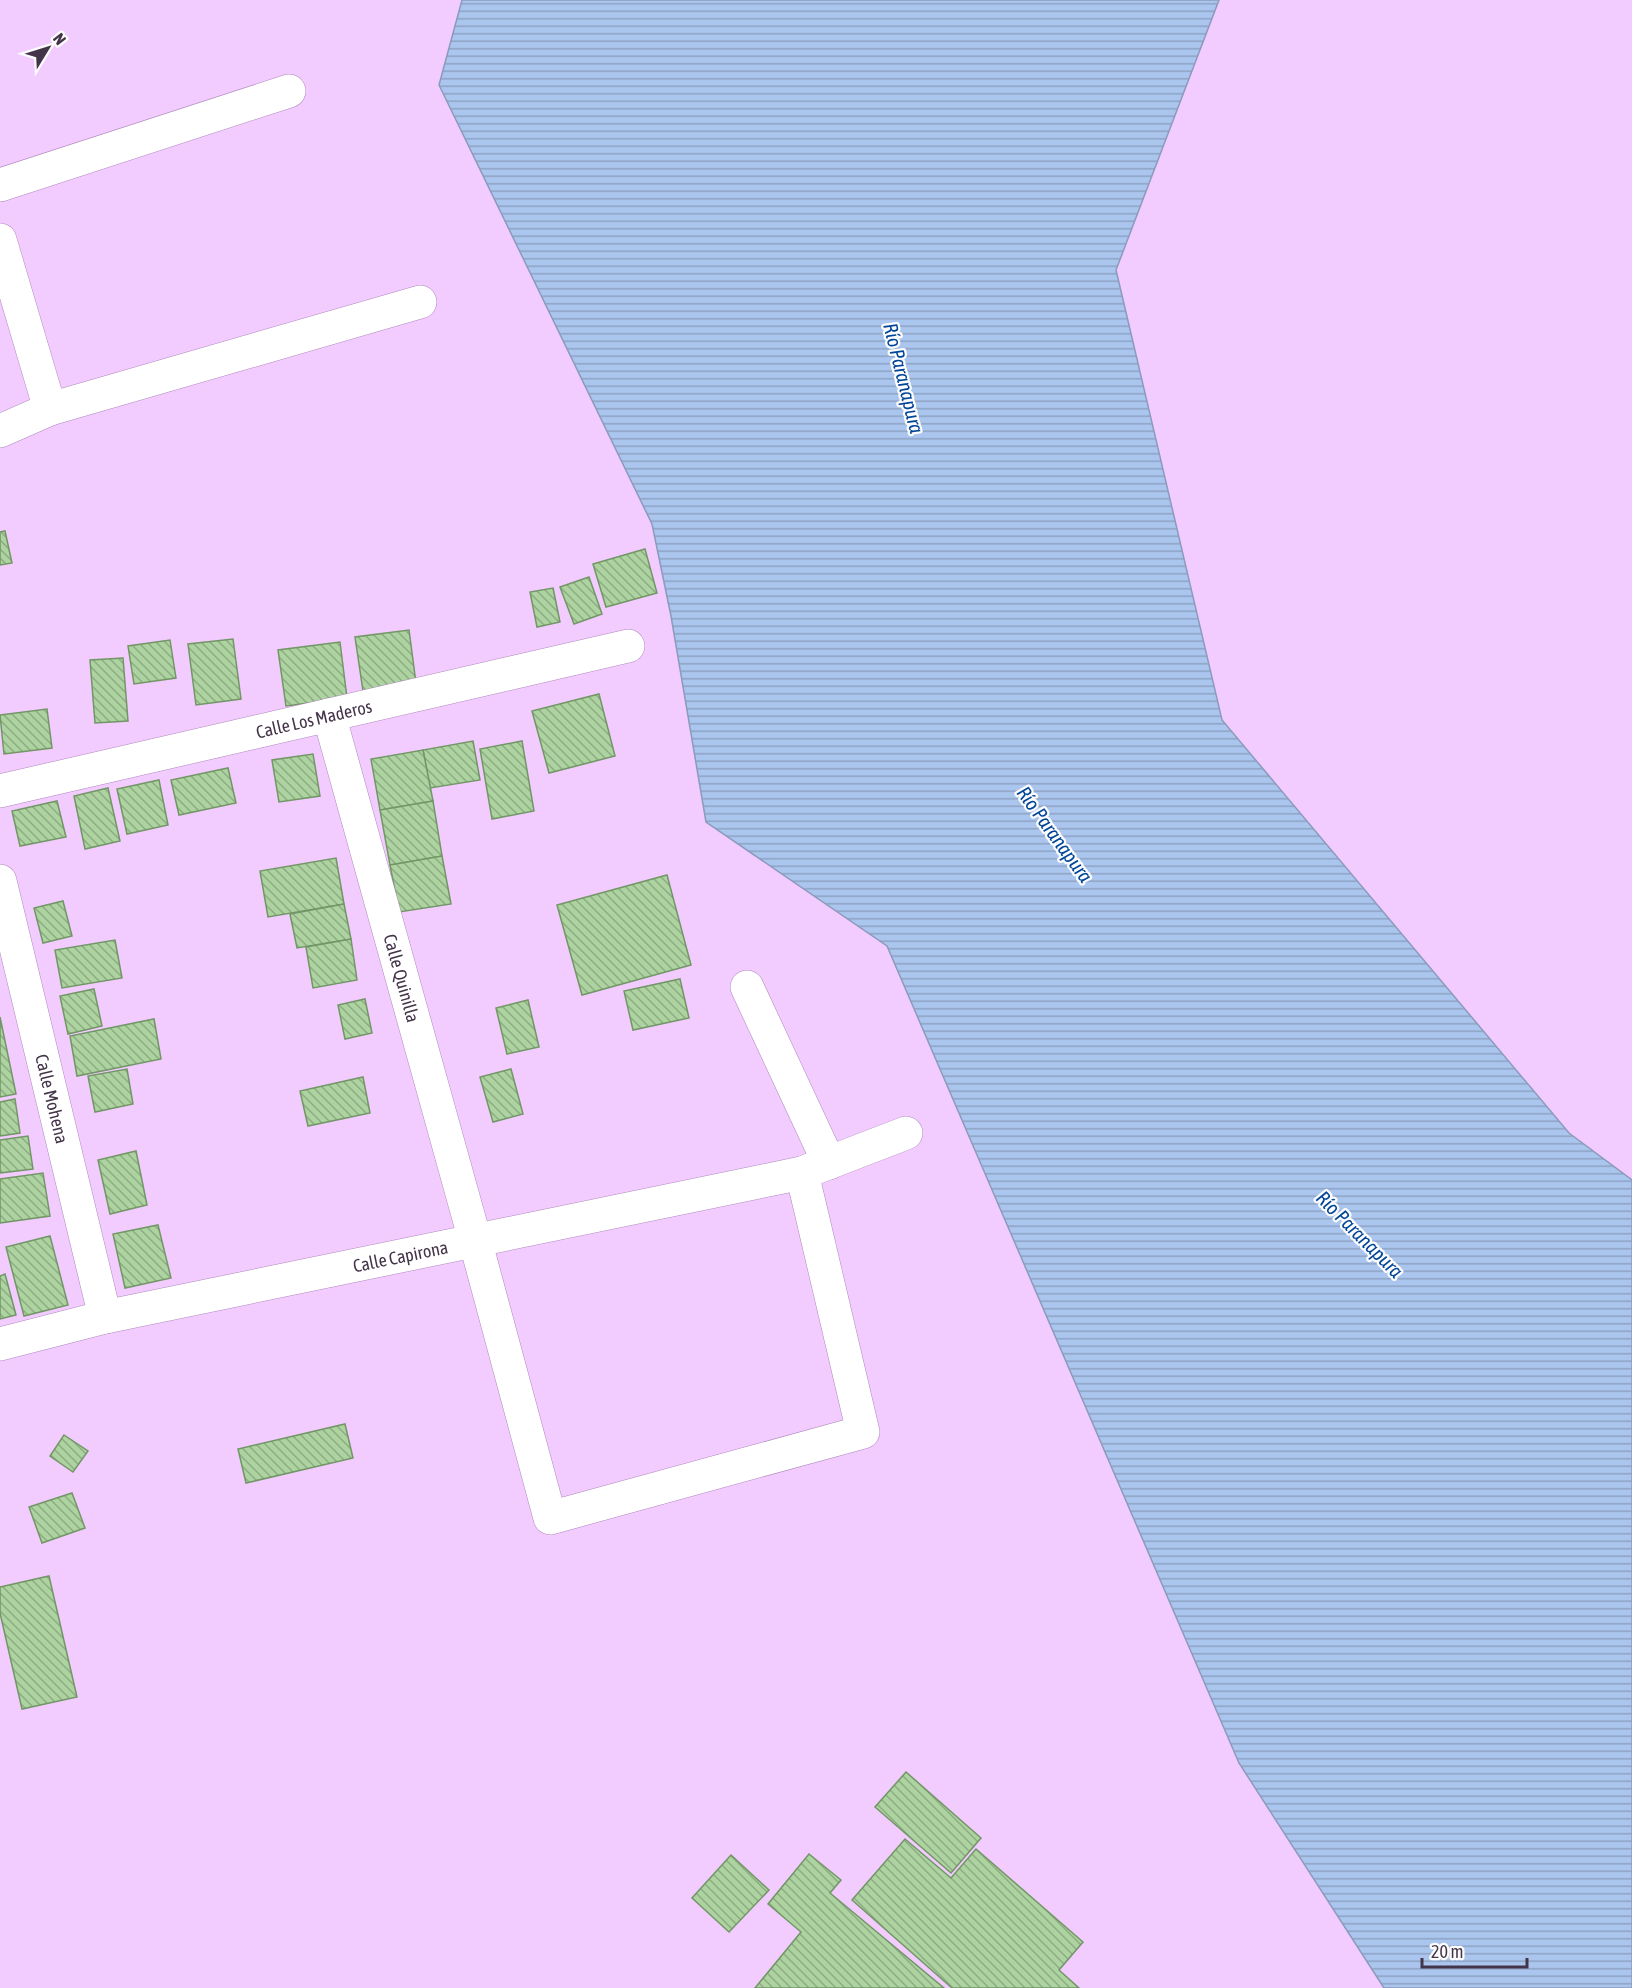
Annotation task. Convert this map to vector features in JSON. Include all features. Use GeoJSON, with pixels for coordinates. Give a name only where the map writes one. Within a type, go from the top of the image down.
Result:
{"type":"FeatureCollection","features":[{"type":"Feature","properties":{"kind":"street"},"geometry":{"type":"LineString","coordinates":[[0,185],[289,91]]}},
{"type":"Feature","properties":{"kind":"street"},"geometry":{"type":"LineString","coordinates":[[0,240],[50,409]]}},
{"type":"Feature","properties":{"kind":"street"},"geometry":{"type":"LineString","coordinates":[[0,431],[50,409],[420,302]]}},
{"type":"Feature","properties":{"kind":"street","name":"Calle Los Maderos"},"geometry":{"type":"LineString","coordinates":[[0,791],[628,646]]}},
{"type":"Feature","properties":{"kind":"street","name":"Calle Quinilla"},"geometry":{"type":"LineString","coordinates":[[329,715],[550,1518],[863,1432],[816,1168]]}},
{"type":"Feature","properties":{"kind":"street","name":"Calle Mohena"},"geometry":{"type":"LineString","coordinates":[[0,881],[105,1317]]}},
{"type":"Feature","properties":{"kind":"street"},"geometry":{"type":"LineString","coordinates":[[747,987],[816,1168]]}},
{"type":"Feature","properties":{"kind":"street","name":"Calle Capirona"},"geometry":{"type":"LineString","coordinates":[[0,1344],[105,1317],[816,1168],[906,1133]]}},
{"type":"Feature","properties":{"kind":"water","name":"Río Paranapura"},"geometry":{"type":"Polygon","coordinates":[[[462,0],[1219,0],[1116,270],[1222,720],[1569,1133],[1632,1180],[1632,1988],[1384,1988],[1239,1763],[887,946],[706,822],[671,616],[652,524],[439,85],[462,0]]]}},
{"type":"Feature","properties":{"kind":"building"},"geometry":{"type":"Polygon","coordinates":[[[5,531],[12,563],[0,565],[0,532],[5,531]]]}},
{"type":"Feature","properties":{"kind":"building"},"geometry":{"type":"Polygon","coordinates":[[[645,549],[657,593],[606,607],[593,564],[645,549]]]}},
{"type":"Feature","properties":{"kind":"building"},"geometry":{"type":"Polygon","coordinates":[[[589,577],[602,614],[574,624],[560,587],[589,577]]]}},
{"type":"Feature","properties":{"kind":"building"},"geometry":{"type":"Polygon","coordinates":[[[553,588],[560,622],[537,627],[530,592],[553,588]]]}},
{"type":"Feature","properties":{"kind":"building"},"geometry":{"type":"Polygon","coordinates":[[[409,630],[416,683],[363,691],[355,637],[409,630]]]}},
{"type":"Feature","properties":{"kind":"building"},"geometry":{"type":"Polygon","coordinates":[[[233,639],[241,699],[196,705],[188,644],[233,639]]]}},
{"type":"Feature","properties":{"kind":"building"},"geometry":{"type":"Polygon","coordinates":[[[170,640],[176,678],[134,684],[128,646],[170,640]]]}},
{"type":"Feature","properties":{"kind":"building"},"geometry":{"type":"Polygon","coordinates":[[[340,642],[347,698],[286,706],[278,650],[340,642]]]}},
{"type":"Feature","properties":{"kind":"building"},"geometry":{"type":"Polygon","coordinates":[[[123,658],[128,721],[95,723],[90,660],[123,658]]]}},
{"type":"Feature","properties":{"kind":"building"},"geometry":{"type":"Polygon","coordinates":[[[599,694],[615,756],[549,773],[532,711],[599,694]]]}},
{"type":"Feature","properties":{"kind":"building"},"geometry":{"type":"Polygon","coordinates":[[[47,709],[52,748],[4,754],[0,715],[47,709]]]}},
{"type":"Feature","properties":{"kind":"building"},"geometry":{"type":"Polygon","coordinates":[[[473,741],[480,780],[430,788],[423,750],[473,741]]]}},
{"type":"Feature","properties":{"kind":"building"},"geometry":{"type":"Polygon","coordinates":[[[522,741],[534,811],[492,819],[480,749],[522,741]]]}},
{"type":"Feature","properties":{"kind":"building"},"geometry":{"type":"Polygon","coordinates":[[[423,750],[433,801],[380,810],[371,759],[423,750]]]}},
{"type":"Feature","properties":{"kind":"building"},"geometry":{"type":"Polygon","coordinates":[[[313,754],[320,796],[279,802],[272,760],[313,754]]]}},
{"type":"Feature","properties":{"kind":"building"},"geometry":{"type":"Polygon","coordinates":[[[228,768],[236,803],[179,815],[171,780],[228,768]]]}},
{"type":"Feature","properties":{"kind":"building"},"geometry":{"type":"Polygon","coordinates":[[[159,780],[168,825],[127,834],[117,789],[159,780]]]}},
{"type":"Feature","properties":{"kind":"building"},"geometry":{"type":"Polygon","coordinates":[[[108,788],[120,841],[85,849],[74,796],[108,788]]]}},
{"type":"Feature","properties":{"kind":"building"},"geometry":{"type":"Polygon","coordinates":[[[57,801],[66,837],[20,846],[12,811],[57,801]]]}},
{"type":"Feature","properties":{"kind":"building"},"geometry":{"type":"Polygon","coordinates":[[[433,801],[442,856],[390,865],[380,810],[433,801]]]}},
{"type":"Feature","properties":{"kind":"building"},"geometry":{"type":"Polygon","coordinates":[[[442,856],[451,904],[399,912],[390,865],[442,856]]]}},
{"type":"Feature","properties":{"kind":"building"},"geometry":{"type":"Polygon","coordinates":[[[336,858],[344,904],[268,917],[260,871],[336,858]]]}},
{"type":"Feature","properties":{"kind":"building"},"geometry":{"type":"Polygon","coordinates":[[[667,875],[691,965],[582,995],[557,905],[667,875]]]}},
{"type":"Feature","properties":{"kind":"building"},"geometry":{"type":"Polygon","coordinates":[[[63,901],[72,936],[43,943],[34,908],[63,901]]]}},
{"type":"Feature","properties":{"kind":"building"},"geometry":{"type":"Polygon","coordinates":[[[344,904],[351,939],[297,948],[290,914],[344,904]]]}},
{"type":"Feature","properties":{"kind":"building"},"geometry":{"type":"Polygon","coordinates":[[[351,939],[357,980],[313,988],[306,947],[351,939]]]}},
{"type":"Feature","properties":{"kind":"building"},"geometry":{"type":"Polygon","coordinates":[[[115,940],[122,978],[62,988],[55,950],[115,940]]]}},
{"type":"Feature","properties":{"kind":"building"},"geometry":{"type":"Polygon","coordinates":[[[680,979],[689,1018],[633,1030],[624,991],[680,979]]]}},
{"type":"Feature","properties":{"kind":"building"},"geometry":{"type":"Polygon","coordinates":[[[94,989],[102,1026],[68,1034],[60,996],[94,989]]]}},
{"type":"Feature","properties":{"kind":"building"},"geometry":{"type":"Polygon","coordinates":[[[365,999],[372,1033],[345,1039],[338,1005],[365,999]]]}},
{"type":"Feature","properties":{"kind":"building"},"geometry":{"type":"Polygon","coordinates":[[[528,1000],[539,1047],[507,1054],[496,1008],[528,1000]]]}},
{"type":"Feature","properties":{"kind":"building"},"geometry":{"type":"Polygon","coordinates":[[[0,1017],[16,1094],[0,1097],[0,1017]]]}},
{"type":"Feature","properties":{"kind":"building"},"geometry":{"type":"Polygon","coordinates":[[[154,1019],[161,1059],[77,1076],[70,1036],[154,1019]]]}},
{"type":"Feature","properties":{"kind":"building"},"geometry":{"type":"Polygon","coordinates":[[[127,1069],[133,1104],[95,1112],[88,1076],[127,1069]]]}},
{"type":"Feature","properties":{"kind":"building"},"geometry":{"type":"Polygon","coordinates":[[[511,1069],[523,1114],[493,1122],[480,1077],[511,1069]]]}},
{"type":"Feature","properties":{"kind":"building"},"geometry":{"type":"Polygon","coordinates":[[[363,1077],[370,1113],[308,1126],[300,1091],[363,1077]]]}},
{"type":"Feature","properties":{"kind":"building"},"geometry":{"type":"Polygon","coordinates":[[[15,1099],[20,1133],[0,1136],[0,1102],[15,1099]]]}},
{"type":"Feature","properties":{"kind":"building"},"geometry":{"type":"Polygon","coordinates":[[[28,1136],[33,1169],[0,1173],[0,1140],[28,1136]]]}},
{"type":"Feature","properties":{"kind":"building"},"geometry":{"type":"Polygon","coordinates":[[[136,1151],[147,1205],[110,1214],[98,1160],[136,1151]]]}},
{"type":"Feature","properties":{"kind":"building"},"geometry":{"type":"Polygon","coordinates":[[[43,1173],[50,1216],[0,1223],[0,1179],[43,1173]]]}},
{"type":"Feature","properties":{"kind":"building"},"geometry":{"type":"Polygon","coordinates":[[[158,1225],[171,1278],[125,1288],[113,1234],[158,1225]]]}},
{"type":"Feature","properties":{"kind":"building"},"geometry":{"type":"Polygon","coordinates":[[[50,1236],[68,1305],[24,1316],[6,1247],[50,1236]]]}},
{"type":"Feature","properties":{"kind":"building"},"geometry":{"type":"Polygon","coordinates":[[[5,1274],[16,1315],[0,1319],[0,1276],[5,1274]]]}},
{"type":"Feature","properties":{"kind":"building"},"geometry":{"type":"Polygon","coordinates":[[[345,1424],[353,1458],[246,1483],[238,1449],[345,1424]]]}},
{"type":"Feature","properties":{"kind":"building"},"geometry":{"type":"Polygon","coordinates":[[[64,1435],[88,1451],[73,1472],[50,1456],[64,1435]]]}},
{"type":"Feature","properties":{"kind":"building"},"geometry":{"type":"Polygon","coordinates":[[[72,1493],[85,1528],[42,1543],[29,1507],[72,1493]]]}},
{"type":"Feature","properties":{"kind":"building"},"geometry":{"type":"Polygon","coordinates":[[[49,1576],[77,1697],[22,1709],[0,1613],[0,1587],[49,1576]]]}},
{"type":"Feature","properties":{"kind":"building"},"geometry":{"type":"Polygon","coordinates":[[[906,1772],[981,1838],[951,1873],[875,1807],[906,1772]]]}},
{"type":"Feature","properties":{"kind":"building"},"geometry":{"type":"Polygon","coordinates":[[[905,1839],[951,1878],[976,1849],[1083,1942],[1059,1970],[1079,1988],[952,1988],[852,1900],[905,1839]]]}},
{"type":"Feature","properties":{"kind":"building"},"geometry":{"type":"Polygon","coordinates":[[[809,1854],[841,1880],[830,1893],[944,1988],[755,1988],[801,1932],[768,1904],[809,1854]]]}},
{"type":"Feature","properties":{"kind":"building"},"geometry":{"type":"Polygon","coordinates":[[[731,1855],[769,1890],[729,1932],[692,1898],[731,1855]]]}}]}
